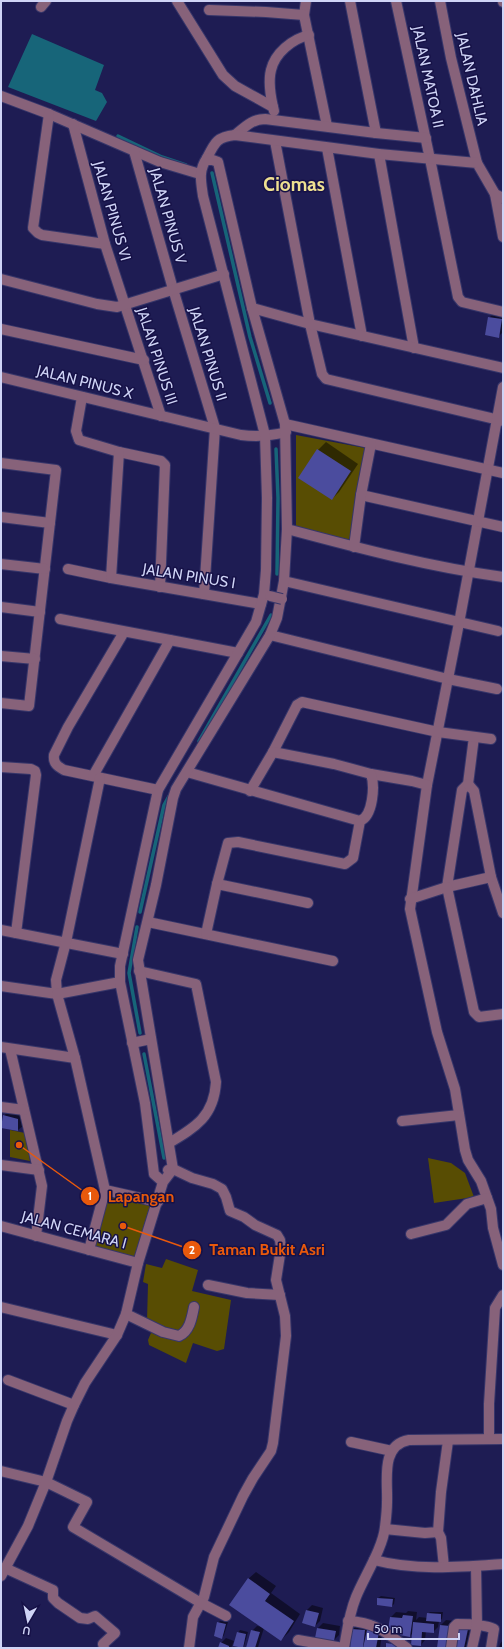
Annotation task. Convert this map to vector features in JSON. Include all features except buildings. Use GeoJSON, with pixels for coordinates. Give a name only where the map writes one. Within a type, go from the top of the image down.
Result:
{"type":"FeatureCollection","features":[{"type":"Feature","properties":{"kind":"street"},"geometry":{"type":"LineString","coordinates":[[177,1],[182,12],[222,75],[235,86],[273,107]]}},
{"type":"Feature","properties":{"kind":"street"},"geometry":{"type":"LineString","coordinates":[[306,1],[304,15],[327,126]]}},
{"type":"Feature","properties":{"kind":"street"},"geometry":{"type":"LineString","coordinates":[[350,1],[376,134]]}},
{"type":"Feature","properties":{"kind":"street","name":"JALAN MATOA II"},"geometry":{"type":"LineString","coordinates":[[396,1],[459,300],[503,312]]}},
{"type":"Feature","properties":{"kind":"street","name":"JALAN DAHLIA"},"geometry":{"type":"LineString","coordinates":[[440,1],[451,58],[477,163],[501,197],[503,237]]}},
{"type":"Feature","properties":{"kind":"street"},"geometry":{"type":"LineString","coordinates":[[209,10],[304,15]]}},
{"type":"Feature","properties":{"kind":"street"},"geometry":{"type":"LineString","coordinates":[[277,121],[273,107],[270,78],[271,68],[281,51],[295,39],[309,35]]}},
{"type":"Feature","properties":{"kind":"street"},"geometry":{"type":"LineString","coordinates":[[1,96],[49,114],[134,151],[170,165],[200,174]]}},
{"type":"Feature","properties":{"kind":"street"},"geometry":{"type":"LineString","coordinates":[[49,114],[33,228],[42,235],[105,244]]}},
{"type":"Feature","properties":{"kind":"street"},"geometry":{"type":"LineString","coordinates":[[235,135],[258,119],[327,126],[376,134],[426,138]]}},
{"type":"Feature","properties":{"kind":"street","name":"JALAN PINUS VI"},"geometry":{"type":"LineString","coordinates":[[73,124],[105,244],[125,305]]}},
{"type":"Feature","properties":{"kind":"street"},"geometry":{"type":"LineString","coordinates":[[104,1648],[103,1644],[115,1633],[95,1616],[88,1619],[80,1618],[53,1598],[52,1590],[3,1572],[28,1526],[74,1405],[85,1384],[117,1335],[126,1314],[138,1263],[163,1182],[173,1169],[169,1143],[142,1041],[120,982],[120,966],[158,790],[256,622],[265,598],[267,498],[278,432],[224,274],[203,196],[200,174],[202,165],[214,144],[220,138],[235,135],[327,148],[477,163]]}},
{"type":"Feature","properties":{"kind":"street"},"geometry":{"type":"LineString","coordinates":[[275,141],[310,324],[322,374],[326,380],[500,421]]}},
{"type":"Feature","properties":{"kind":"street"},"geometry":{"type":"LineString","coordinates":[[327,148],[362,336]]}},
{"type":"Feature","properties":{"kind":"street","name":"JALAN PINUS V"},"geometry":{"type":"LineString","coordinates":[[134,151],[173,290]]}},
{"type":"Feature","properties":{"kind":"street"},"geometry":{"type":"LineString","coordinates":[[379,154],[414,348]]}},
{"type":"Feature","properties":{"kind":"street"},"geometry":{"type":"LineString","coordinates":[[163,1182],[154,1174],[145,1103],[138,960],[148,922],[170,808],[176,789],[270,635],[277,618],[284,581],[287,528],[278,432],[252,308],[218,162],[207,158]]}},
{"type":"Feature","properties":{"kind":"street"},"geometry":{"type":"LineString","coordinates":[[1,279],[102,305],[116,307],[224,274]]}},
{"type":"Feature","properties":{"kind":"street","name":"JALAN PINUS II"},"geometry":{"type":"LineString","coordinates":[[173,290],[215,428]]}},
{"type":"Feature","properties":{"kind":"street","name":"JALAN PINUS III"},"geometry":{"type":"LineString","coordinates":[[125,305],[161,416]]}},
{"type":"Feature","properties":{"kind":"street"},"geometry":{"type":"LineString","coordinates":[[252,308],[310,324],[503,368]]}},
{"type":"Feature","properties":{"kind":"street"},"geometry":{"type":"LineString","coordinates":[[1,329],[144,360]]}},
{"type":"Feature","properties":{"kind":"street","name":"JALAN PINUS X"},"geometry":{"type":"LineString","coordinates":[[1,377],[249,436],[278,432],[371,444],[488,471],[503,473]]}},
{"type":"Feature","properties":{"kind":"street"},"geometry":{"type":"LineString","coordinates":[[503,387],[500,421],[488,471],[438,732],[420,783],[410,899],[410,909],[422,970],[437,1032],[455,1089],[468,1160],[481,1181],[491,1209],[493,1228],[503,1265]]}},
{"type":"Feature","properties":{"kind":"street"},"geometry":{"type":"LineString","coordinates":[[82,397],[76,431],[80,440],[119,452],[161,461],[165,465],[160,587]]}},
{"type":"Feature","properties":{"kind":"street"},"geometry":{"type":"LineString","coordinates":[[204,594],[215,428]]}},
{"type":"Feature","properties":{"kind":"street"},"geometry":{"type":"LineString","coordinates":[[354,547],[361,495],[371,444]]}},
{"type":"Feature","properties":{"kind":"street"},"geometry":{"type":"LineString","coordinates":[[111,578],[119,452]]}},
{"type":"Feature","properties":{"kind":"street"},"geometry":{"type":"LineString","coordinates":[[1,463],[56,470],[29,706],[1,703]]}},
{"type":"Feature","properties":{"kind":"street"},"geometry":{"type":"LineString","coordinates":[[361,495],[503,527]]}},
{"type":"Feature","properties":{"kind":"street"},"geometry":{"type":"LineString","coordinates":[[1,517],[50,523]]}},
{"type":"Feature","properties":{"kind":"street"},"geometry":{"type":"LineString","coordinates":[[287,528],[354,547],[468,572],[503,577]]}},
{"type":"Feature","properties":{"kind":"street"},"geometry":{"type":"LineString","coordinates":[[1,564],[44,569]]}},
{"type":"Feature","properties":{"kind":"street","name":"JALAN PINUS I"},"geometry":{"type":"LineString","coordinates":[[68,569],[204,594],[265,598],[282,597]]}},
{"type":"Feature","properties":{"kind":"street"},"geometry":{"type":"LineString","coordinates":[[284,581],[498,631]]}},
{"type":"Feature","properties":{"kind":"street"},"geometry":{"type":"LineString","coordinates":[[1,607],[40,612]]}},
{"type":"Feature","properties":{"kind":"street"},"geometry":{"type":"LineString","coordinates":[[60,619],[238,653]]}},
{"type":"Feature","properties":{"kind":"street"},"geometry":{"type":"LineString","coordinates":[[124,632],[68,728],[54,755],[54,759],[58,766],[64,770],[158,790]]}},
{"type":"Feature","properties":{"kind":"street"},"geometry":{"type":"LineString","coordinates":[[270,635],[448,679],[497,689]]}},
{"type":"Feature","properties":{"kind":"street"},"geometry":{"type":"LineString","coordinates":[[89,1250],[105,1190],[75,1058],[57,994],[56,980],[66,942],[96,777],[170,640]]}},
{"type":"Feature","properties":{"kind":"street"},"geometry":{"type":"LineString","coordinates":[[1,656],[35,659]]}},
{"type":"Feature","properties":{"kind":"street"},"geometry":{"type":"LineString","coordinates":[[250,791],[273,752],[297,705],[302,702],[438,732],[491,739]]}},
{"type":"Feature","properties":{"kind":"street"},"geometry":{"type":"LineString","coordinates":[[474,737],[468,784],[462,790],[447,887],[474,1012],[479,1017],[503,1014]]}},
{"type":"Feature","properties":{"kind":"street"},"geometry":{"type":"LineString","coordinates":[[273,752],[334,764],[371,774],[420,783]]}},
{"type":"Feature","properties":{"kind":"street"},"geometry":{"type":"LineString","coordinates":[[1,767],[31,769],[36,775],[16,933]]}},
{"type":"Feature","properties":{"kind":"street"},"geometry":{"type":"LineString","coordinates":[[187,772],[360,821]]}},
{"type":"Feature","properties":{"kind":"street"},"geometry":{"type":"LineString","coordinates":[[206,934],[228,843],[232,842],[345,864],[353,858],[360,821],[366,816],[372,797],[373,780],[371,774]]}},
{"type":"Feature","properties":{"kind":"street"},"geometry":{"type":"LineString","coordinates":[[468,784],[474,791],[491,877],[503,913]]}},
{"type":"Feature","properties":{"kind":"street"},"geometry":{"type":"LineString","coordinates":[[410,899],[447,887],[491,877]]}},
{"type":"Feature","properties":{"kind":"street"},"geometry":{"type":"LineString","coordinates":[[217,884],[308,904]]}},
{"type":"Feature","properties":{"kind":"street"},"geometry":{"type":"LineString","coordinates":[[148,922],[334,961]]}},
{"type":"Feature","properties":{"kind":"street"},"geometry":{"type":"LineString","coordinates":[[1,930],[123,954]]}},
{"type":"Feature","properties":{"kind":"street"},"geometry":{"type":"LineString","coordinates":[[139,971],[196,984],[216,1082],[214,1097],[205,1118],[197,1126],[169,1143]]}},
{"type":"Feature","properties":{"kind":"street"},"geometry":{"type":"LineString","coordinates":[[1,986],[57,994],[120,982]]}},
{"type":"Feature","properties":{"kind":"street"},"geometry":{"type":"LineString","coordinates":[[36,1236],[42,1186],[24,1110],[5,1048],[75,1058]]}},
{"type":"Feature","properties":{"kind":"street"},"geometry":{"type":"LineString","coordinates":[[1,1107],[24,1110]]}},
{"type":"Feature","properties":{"kind":"street"},"geometry":{"type":"LineString","coordinates":[[402,1122],[459,1115]]}},
{"type":"Feature","properties":{"kind":"street"},"geometry":{"type":"LineString","coordinates":[[1,1165],[39,1170]]}},
{"type":"Feature","properties":{"kind":"street"},"geometry":{"type":"LineString","coordinates":[[154,1174],[173,1169],[192,1178],[213,1184],[222,1189],[230,1211],[277,1235],[280,1240],[281,1248],[276,1280],[285,1316],[286,1336],[273,1443],[271,1451],[243,1496],[216,1552],[204,1597],[193,1616],[189,1648]]}},
{"type":"Feature","properties":{"kind":"street"},"geometry":{"type":"LineString","coordinates":[[105,1190],[158,1202]]}},
{"type":"Feature","properties":{"kind":"street"},"geometry":{"type":"LineString","coordinates":[[411,1234],[446,1225],[467,1204],[487,1198]]}},
{"type":"Feature","properties":{"kind":"street","name":"JALAN CEMARA I"},"geometry":{"type":"LineString","coordinates":[[1,1226],[138,1263]]}},
{"type":"Feature","properties":{"kind":"street"},"geometry":{"type":"LineString","coordinates":[[208,1285],[247,1293],[280,1295]]}},
{"type":"Feature","properties":{"kind":"street"},"geometry":{"type":"LineString","coordinates":[[489,1439],[489,1404],[495,1308],[503,1295]]}},
{"type":"Feature","properties":{"kind":"street"},"geometry":{"type":"LineString","coordinates":[[1,1307],[117,1335]]}},
{"type":"Feature","properties":{"kind":"street"},"geometry":{"type":"LineString","coordinates":[[126,1314],[163,1332],[179,1336],[191,1322],[194,1307]]}},
{"type":"Feature","properties":{"kind":"street"},"geometry":{"type":"LineString","coordinates":[[8,1380],[74,1405]]}},
{"type":"Feature","properties":{"kind":"street"},"geometry":{"type":"LineString","coordinates":[[298,1640],[344,1648],[348,1621],[355,1598],[374,1560],[385,1529],[387,1502],[386,1472],[388,1459],[396,1445],[403,1441],[503,1439]]}},
{"type":"Feature","properties":{"kind":"street"},"geometry":{"type":"LineString","coordinates":[[444,1566],[441,1538],[438,1532],[441,1492],[448,1441]]}},
{"type":"Feature","properties":{"kind":"street"},"geometry":{"type":"LineString","coordinates":[[351,1442],[392,1451]]}},
{"type":"Feature","properties":{"kind":"street"},"geometry":{"type":"LineString","coordinates":[[1,1471],[46,1482],[87,1502],[73,1528],[201,1604],[226,1616]]}},
{"type":"Feature","properties":{"kind":"street"},"geometry":{"type":"LineString","coordinates":[[385,1529],[425,1533],[438,1532]]}},
{"type":"Feature","properties":{"kind":"street"},"geometry":{"type":"LineString","coordinates":[[374,1560],[400,1565],[476,1566],[503,1564]]}},
{"type":"Feature","properties":{"kind":"street"},"geometry":{"type":"LineString","coordinates":[[472,1648],[476,1626],[476,1566]]}},
{"type":"Feature","properties":{"kind":"street"},"geometry":{"type":"LineString","coordinates":[[348,1621],[361,1621],[372,1624],[407,1648]]}},
{"type":"Feature","properties":{"kind":"street"},"geometry":{"type":"LineString","coordinates":[[451,1648],[456,1624],[483,1626],[494,1629],[491,1648]]}},
{"type":"Feature","properties":{"kind":"shaded area"},"geometry":{"type":"Polygon","coordinates":[[[296,435],[365,448],[350,542],[296,529],[296,435]]]}},
{"type":"Feature","properties":{"kind":"shaded area"},"geometry":{"type":"Polygon","coordinates":[[[10,1130],[25,1133],[30,1161],[10,1157],[10,1130]]]}},
{"type":"Feature","properties":{"kind":"shaded area"},"geometry":{"type":"Polygon","coordinates":[[[428,1158],[451,1163],[465,1173],[474,1197],[434,1203],[428,1158]]]}},
{"type":"Feature","properties":{"kind":"shaded area"},"geometry":{"type":"Polygon","coordinates":[[[105,1190],[158,1202],[138,1263],[89,1250],[105,1190]]]}},
{"type":"Feature","properties":{"kind":"shaded area"},"geometry":{"type":"Polygon","coordinates":[[[166,1259],[198,1270],[192,1291],[231,1300],[224,1349],[217,1351],[193,1343],[186,1363],[149,1345],[148,1340],[154,1326],[147,1321],[148,1284],[143,1282],[146,1264],[162,1268],[166,1259]]]}},
{"type":"Feature","properties":{"kind":"water"},"geometry":{"type":"Polygon","coordinates":[[[32,34],[104,65],[95,90],[102,93],[107,102],[96,121],[8,87],[32,34]]]}},
{"type":"Feature","properties":{"kind":"waterway"},"geometry":{"type":"LineString","coordinates":[[118,136],[162,157],[186,165]]}},
{"type":"Feature","properties":{"kind":"waterway"},"geometry":{"type":"LineString","coordinates":[[212,173],[250,337],[270,403]]}},
{"type":"Feature","properties":{"kind":"waterway"},"geometry":{"type":"LineString","coordinates":[[276,449],[278,498],[277,574]]}},
{"type":"Feature","properties":{"kind":"waterway"},"geometry":{"type":"LineString","coordinates":[[199,741],[271,615]]}},
{"type":"Feature","properties":{"kind":"waterway"},"geometry":{"type":"LineString","coordinates":[[140,912],[164,805],[169,796]]}},
{"type":"Feature","properties":{"kind":"waterway"},"geometry":{"type":"LineString","coordinates":[[137,927],[129,973],[140,1033]]}},
{"type":"Feature","properties":{"kind":"waterway"},"geometry":{"type":"LineString","coordinates":[[144,1054],[164,1158]]}},
{"type":"Feature","properties":{"kind":"place","name":"Lapangan"},"geometry":{"type":"Point","coordinates":[19,1145]}},
{"type":"Feature","properties":{"kind":"place","name":"Taman Bukit Asri"},"geometry":{"type":"Point","coordinates":[123,1226]}},
{"type":"Feature","properties":{"kind":"district","name":"Ciomas"},"geometry":{"type":"Point","coordinates":[294,184]}}]}
